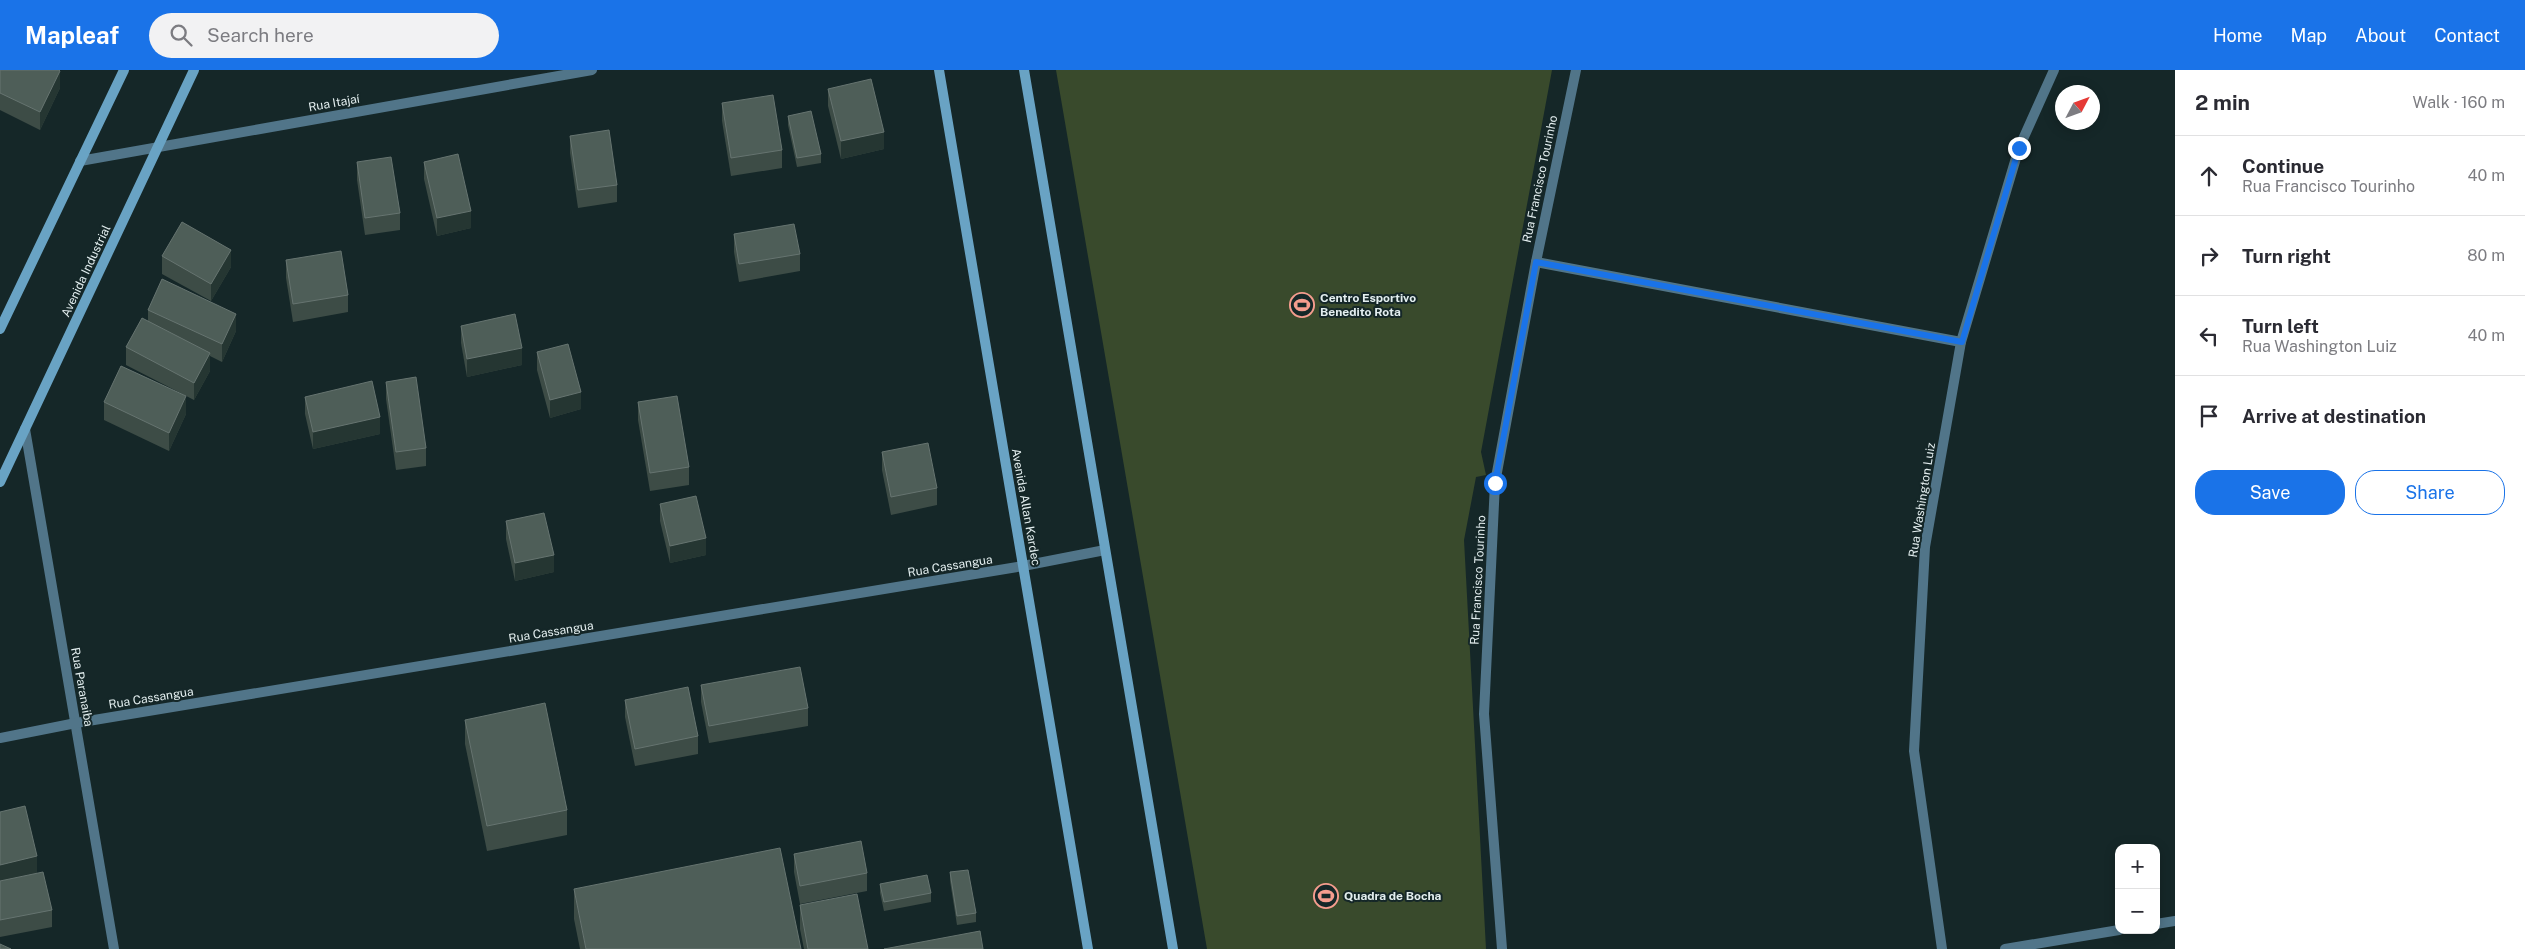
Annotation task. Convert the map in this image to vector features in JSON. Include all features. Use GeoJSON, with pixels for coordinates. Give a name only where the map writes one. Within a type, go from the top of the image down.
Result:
{"type":"FeatureCollection","features":[{"type":"Feature","properties":{"kind":"street"},"geometry":{"type":"LineString","coordinates":[[0,329],[124,70]]}},
{"type":"Feature","properties":{"kind":"street","name":"Avenida Industrial"},"geometry":{"type":"LineString","coordinates":[[0,482],[194,70]]}},
{"type":"Feature","properties":{"kind":"street","name":"Rua Itajaí"},"geometry":{"type":"LineString","coordinates":[[80,161],[592,70]]}},
{"type":"Feature","properties":{"kind":"street","name":"Avenida Allan Kardec"},"geometry":{"type":"LineString","coordinates":[[939,70],[1088,949]]}},
{"type":"Feature","properties":{"kind":"street"},"geometry":{"type":"LineString","coordinates":[[1024,70],[1173,949]]}},
{"type":"Feature","properties":{"kind":"street","name":"Rua Francisco Tourinho"},"geometry":{"type":"LineString","coordinates":[[1502,949],[1484,714],[1495,483],[1536,262],[1576,70]]}},
{"type":"Feature","properties":{"kind":"street","name":"Rua Washington Luiz"},"geometry":{"type":"LineString","coordinates":[[1942,949],[1914,751],[1925,547],[1962,342],[2019,148],[2054,70]]}},
{"type":"Feature","properties":{"kind":"street"},"geometry":{"type":"LineString","coordinates":[[1536,262],[1962,342]]}},
{"type":"Feature","properties":{"kind":"street","name":"Rua Paranaiba"},"geometry":{"type":"LineString","coordinates":[[25,429],[114,949]]}},
{"type":"Feature","properties":{"kind":"street","name":"Rua Cassangua"},"geometry":{"type":"LineString","coordinates":[[0,738],[76,723],[1023,566],[1105,550]]}},
{"type":"Feature","properties":{"kind":"street"},"geometry":{"type":"LineString","coordinates":[[2160,923],[2175,921]]}},
{"type":"Feature","properties":{"kind":"street"},"geometry":{"type":"LineString","coordinates":[[2005,949],[2115,931]]}},
{"type":"Feature","properties":{"kind":"green space","name":"Centro Esportivo Benedito Rota"},"geometry":{"type":"Polygon","coordinates":[[[1056,70],[1552,70],[1481,452],[1486,475],[1476,477],[1464,540],[1486,949],[1207,949],[1056,70]]]}},
{"type":"Feature","properties":{"kind":"building"},"geometry":{"type":"Polygon","coordinates":[[[0,70],[60,71],[40,112],[0,93],[0,70]]]}},
{"type":"Feature","properties":{"kind":"building"},"geometry":{"type":"Polygon","coordinates":[[[871,79],[884,132],[841,141],[828,89],[871,79]]]}},
{"type":"Feature","properties":{"kind":"building"},"geometry":{"type":"Polygon","coordinates":[[[773,95],[782,150],[731,158],[722,103],[773,95]]]}},
{"type":"Feature","properties":{"kind":"building"},"geometry":{"type":"Polygon","coordinates":[[[811,111],[821,154],[797,158],[788,116],[811,111]]]}},
{"type":"Feature","properties":{"kind":"building"},"geometry":{"type":"Polygon","coordinates":[[[609,130],[617,185],[578,190],[570,136],[609,130]]]}},
{"type":"Feature","properties":{"kind":"building"},"geometry":{"type":"Polygon","coordinates":[[[458,154],[471,211],[437,218],[424,162],[458,154]]]}},
{"type":"Feature","properties":{"kind":"building"},"geometry":{"type":"Polygon","coordinates":[[[391,157],[400,213],[365,218],[357,162],[391,157]]]}},
{"type":"Feature","properties":{"kind":"building"},"geometry":{"type":"Polygon","coordinates":[[[182,222],[231,250],[211,284],[162,256],[182,222]]]}},
{"type":"Feature","properties":{"kind":"building"},"geometry":{"type":"Polygon","coordinates":[[[794,224],[800,254],[739,264],[734,234],[794,224]]]}},
{"type":"Feature","properties":{"kind":"building"},"geometry":{"type":"Polygon","coordinates":[[[341,251],[348,295],[293,304],[286,260],[341,251]]]}},
{"type":"Feature","properties":{"kind":"building"},"geometry":{"type":"Polygon","coordinates":[[[162,279],[236,314],[222,344],[148,310],[162,279]]]}},
{"type":"Feature","properties":{"kind":"building"},"geometry":{"type":"Polygon","coordinates":[[[515,314],[522,348],[467,359],[461,326],[515,314]]]}},
{"type":"Feature","properties":{"kind":"building"},"geometry":{"type":"Polygon","coordinates":[[[142,318],[210,353],[194,383],[126,347],[142,318]]]}},
{"type":"Feature","properties":{"kind":"building"},"geometry":{"type":"Polygon","coordinates":[[[568,344],[581,392],[550,400],[537,352],[568,344]]]}},
{"type":"Feature","properties":{"kind":"building"},"geometry":{"type":"Polygon","coordinates":[[[121,366],[186,396],[169,433],[104,402],[121,366]]]}},
{"type":"Feature","properties":{"kind":"building"},"geometry":{"type":"Polygon","coordinates":[[[416,377],[426,448],[396,452],[386,382],[416,377]]]}},
{"type":"Feature","properties":{"kind":"building"},"geometry":{"type":"Polygon","coordinates":[[[372,381],[380,417],[313,432],[305,397],[372,381]]]}},
{"type":"Feature","properties":{"kind":"building"},"geometry":{"type":"Polygon","coordinates":[[[677,396],[689,467],[650,473],[638,402],[677,396]]]}},
{"type":"Feature","properties":{"kind":"building"},"geometry":{"type":"Polygon","coordinates":[[[928,443],[937,488],[891,497],[882,452],[928,443]]]}},
{"type":"Feature","properties":{"kind":"building"},"geometry":{"type":"Polygon","coordinates":[[[696,496],[706,538],[670,546],[660,504],[696,496]]]}},
{"type":"Feature","properties":{"kind":"building"},"geometry":{"type":"Polygon","coordinates":[[[544,513],[554,555],[515,563],[506,521],[544,513]]]}},
{"type":"Feature","properties":{"kind":"building"},"geometry":{"type":"Polygon","coordinates":[[[800,667],[808,708],[709,726],[701,685],[800,667]]]}},
{"type":"Feature","properties":{"kind":"building"},"geometry":{"type":"Polygon","coordinates":[[[688,687],[698,736],[635,749],[625,700],[688,687]]]}},
{"type":"Feature","properties":{"kind":"building"},"geometry":{"type":"Polygon","coordinates":[[[545,703],[567,810],[487,826],[465,720],[545,703]]]}},
{"type":"Feature","properties":{"kind":"building"},"geometry":{"type":"Polygon","coordinates":[[[25,806],[37,856],[0,865],[0,812],[25,806]]]}},
{"type":"Feature","properties":{"kind":"building"},"geometry":{"type":"Polygon","coordinates":[[[861,841],[867,873],[800,886],[794,854],[861,841]]]}},
{"type":"Feature","properties":{"kind":"building"},"geometry":{"type":"Polygon","coordinates":[[[780,848],[801,949],[586,949],[574,889],[780,848]]]}},
{"type":"Feature","properties":{"kind":"building"},"geometry":{"type":"Polygon","coordinates":[[[968,870],[976,913],[957,916],[950,872],[968,870]]]}},
{"type":"Feature","properties":{"kind":"building"},"geometry":{"type":"Polygon","coordinates":[[[43,872],[52,910],[0,920],[0,881],[43,872]]]}},
{"type":"Feature","properties":{"kind":"building"},"geometry":{"type":"Polygon","coordinates":[[[927,875],[931,893],[884,902],[880,884],[927,875]]]}},
{"type":"Feature","properties":{"kind":"building"},"geometry":{"type":"Polygon","coordinates":[[[857,894],[868,949],[808,949],[800,905],[857,894]]]}},
{"type":"Feature","properties":{"kind":"building"},"geometry":{"type":"Polygon","coordinates":[[[980,931],[983,949],[884,949],[980,931]]]}},
{"type":"Feature","properties":{"kind":"building"},"geometry":{"type":"Polygon","coordinates":[[[0,944],[11,949],[0,949],[0,944]]]}},
{"type":"Feature","properties":{"kind":"place","name":"Centro Esportivo Benedito Rota"},"geometry":{"type":"Point","coordinates":[1302,305]}},
{"type":"Feature","properties":{"kind":"place","name":"Quadra de Bocha"},"geometry":{"type":"Point","coordinates":[1326,896]}},
{"type":"Feature","properties":{"kind":"route"},"geometry":{"type":"LineString","coordinates":[[1495,483],[1536,262],[1962,342],[2019,148]]}}]}
